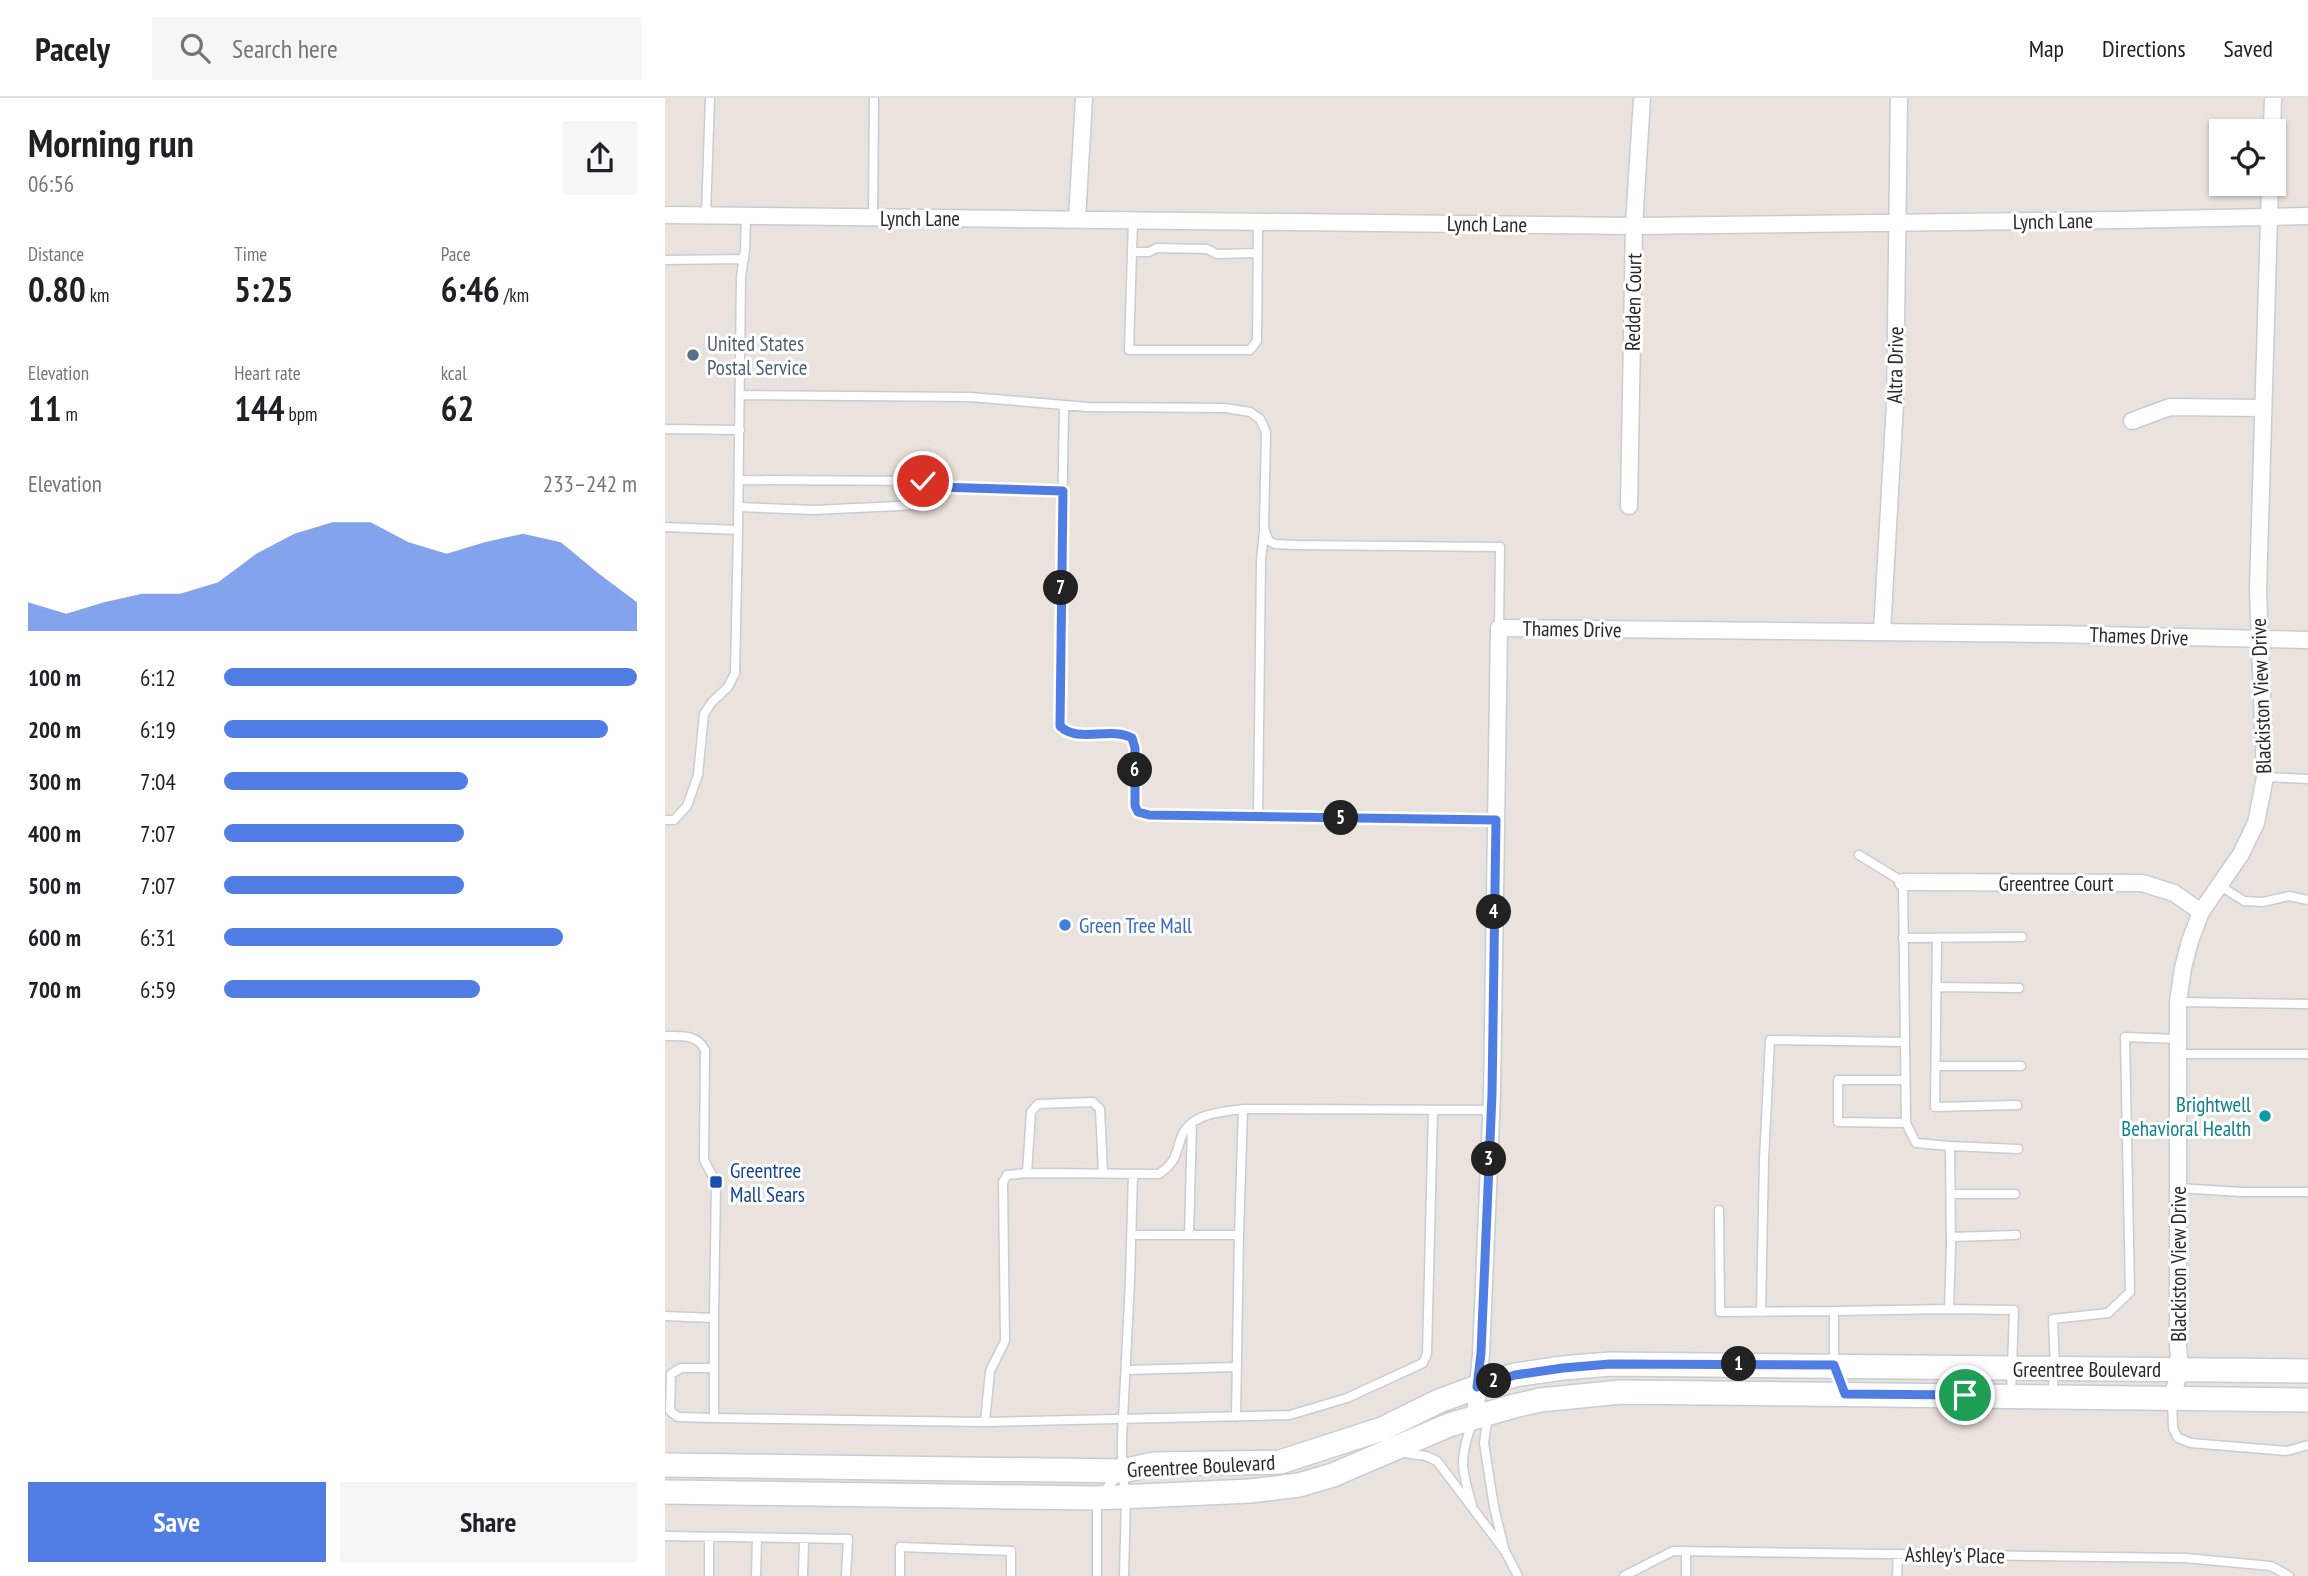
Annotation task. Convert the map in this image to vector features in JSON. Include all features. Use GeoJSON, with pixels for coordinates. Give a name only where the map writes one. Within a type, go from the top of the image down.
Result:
{"type":"FeatureCollection","features":[{"type":"Feature","properties":{"kind":"main road","name":"Greentree Boulevard"},"geometry":{"type":"LineString","coordinates":[[665,1465],[1122,1471],[1154,1464],[1280,1462],[1382,1429],[1439,1401],[1515,1375],[1610,1364],[2308,1371]]}},
{"type":"Feature","properties":{"kind":"main road","name":"Greentree Boulevard"},"geometry":{"type":"LineString","coordinates":[[665,1493],[1097,1498],[1251,1491],[1299,1485],[1333,1475],[1449,1425],[1481,1415],[1540,1400],[1621,1392],[2308,1400]]}},
{"type":"Feature","properties":{"kind":"street"},"geometry":{"type":"LineString","coordinates":[[1077,219],[1084,98]]}},
{"type":"Feature","properties":{"kind":"street","name":"Redden Court"},"geometry":{"type":"LineString","coordinates":[[1629,506],[1634,226],[1642,98]]}},
{"type":"Feature","properties":{"kind":"street","name":"Altra Drive"},"geometry":{"type":"LineString","coordinates":[[1882,632],[1895,404],[1899,98]]}},
{"type":"Feature","properties":{"kind":"street"},"geometry":{"type":"LineString","coordinates":[[2272,119],[2273,98]]}},
{"type":"Feature","properties":{"kind":"street","name":"Blackiston View Drive"},"geometry":{"type":"LineString","coordinates":[[2172,1398],[2180,1369],[2178,1002],[2186,955],[2201,912],[2241,854],[2256,823],[2265,777],[2259,639],[2262,408],[2269,196]]}},
{"type":"Feature","properties":{"kind":"street","name":"Lynch Lane"},"geometry":{"type":"LineString","coordinates":[[665,215],[1634,226],[2308,216]]}},
{"type":"Feature","properties":{"kind":"street"},"geometry":{"type":"LineString","coordinates":[[2132,421],[2170,407],[2262,408]]}},
{"type":"Feature","properties":{"kind":"street","name":"Thames Drive"},"geometry":{"type":"LineString","coordinates":[[1481,1415],[1477,1387],[1481,1353],[1492,1110],[1499,628],[2056,634],[2308,640]]}},
{"type":"Feature","properties":{"kind":"street","name":"Greentree Court"},"geometry":{"type":"LineString","coordinates":[[1903,882],[2142,883],[2174,893],[2201,912]]}},
{"type":"Feature","properties":{"kind":"lane"},"geometry":{"type":"LineString","coordinates":[[706,215],[710,98]]}},
{"type":"Feature","properties":{"kind":"lane"},"geometry":{"type":"LineString","coordinates":[[873,217],[874,98]]}},
{"type":"Feature","properties":{"kind":"lane"},"geometry":{"type":"LineString","coordinates":[[665,820],[674,820],[687,806],[701,765],[704,714],[728,687],[735,673],[741,277],[746,216]]}},
{"type":"Feature","properties":{"kind":"lane"},"geometry":{"type":"LineString","coordinates":[[1133,220],[1129,350],[1250,350],[1257,341],[1258,222]]}},
{"type":"Feature","properties":{"kind":"lane"},"geometry":{"type":"LineString","coordinates":[[1132,252],[1149,252],[1157,248],[1207,249],[1217,254],[1258,253]]}},
{"type":"Feature","properties":{"kind":"lane"},"geometry":{"type":"LineString","coordinates":[[665,260],[744,259]]}},
{"type":"Feature","properties":{"kind":"lane"},"geometry":{"type":"LineString","coordinates":[[741,395],[971,397],[1064,405],[1225,408],[1250,412],[1260,419],[1266,432],[1261,560],[1258,817]]}},
{"type":"Feature","properties":{"kind":"lane"},"geometry":{"type":"LineString","coordinates":[[1064,405],[1060,726],[1072,734],[1120,734],[1132,738],[1135,748],[1136,809],[1142,813],[1258,817],[1496,820]]}},
{"type":"Feature","properties":{"kind":"lane"},"geometry":{"type":"LineString","coordinates":[[665,429],[740,430]]}},
{"type":"Feature","properties":{"kind":"lane"},"geometry":{"type":"LineString","coordinates":[[740,480],[929,481],[938,487],[1063,491]]}},
{"type":"Feature","properties":{"kind":"lane"},"geometry":{"type":"LineString","coordinates":[[739,507],[814,510],[919,505],[926,502],[938,487]]}},
{"type":"Feature","properties":{"kind":"lane"},"geometry":{"type":"LineString","coordinates":[[665,527],[738,530]]}},
{"type":"Feature","properties":{"kind":"lane"},"geometry":{"type":"LineString","coordinates":[[1264,529],[1269,541],[1275,544],[1500,547],[1499,628]]}},
{"type":"Feature","properties":{"kind":"lane"},"geometry":{"type":"LineString","coordinates":[[2265,777],[2308,779]]}},
{"type":"Feature","properties":{"kind":"lane"},"geometry":{"type":"LineString","coordinates":[[1859,855],[1903,882],[1906,1123],[1916,1143],[2018,1149]]}},
{"type":"Feature","properties":{"kind":"lane"},"geometry":{"type":"LineString","coordinates":[[2219,886],[2244,901],[2263,902],[2289,896],[2308,900]]}},
{"type":"Feature","properties":{"kind":"lane"},"geometry":{"type":"LineString","coordinates":[[1903,938],[2022,937]]}},
{"type":"Feature","properties":{"kind":"lane"},"geometry":{"type":"LineString","coordinates":[[1937,938],[1935,1107],[2017,1105]]}},
{"type":"Feature","properties":{"kind":"lane"},"geometry":{"type":"LineString","coordinates":[[1936,988],[2018,988]]}},
{"type":"Feature","properties":{"kind":"lane"},"geometry":{"type":"LineString","coordinates":[[2178,1002],[2308,1004]]}},
{"type":"Feature","properties":{"kind":"lane"},"geometry":{"type":"LineString","coordinates":[[665,1036],[696,1039],[703,1045],[706,1054],[704,1160],[716,1182],[714,1418]]}},
{"type":"Feature","properties":{"kind":"lane"},"geometry":{"type":"LineString","coordinates":[[2052,1396],[2055,1369],[2053,1320],[2108,1313],[2130,1292],[2125,1037],[2177,1047],[2308,1054]]}},
{"type":"Feature","properties":{"kind":"lane"},"geometry":{"type":"LineString","coordinates":[[1761,1312],[1770,1040],[1904,1042]]}},
{"type":"Feature","properties":{"kind":"lane"},"geometry":{"type":"LineString","coordinates":[[1935,1066],[2021,1066]]}},
{"type":"Feature","properties":{"kind":"lane"},"geometry":{"type":"LineString","coordinates":[[1904,1080],[1838,1080],[1838,1122],[1906,1123]]}},
{"type":"Feature","properties":{"kind":"lane"},"geometry":{"type":"LineString","coordinates":[[1027,1173],[1031,1112],[1038,1104],[1093,1102],[1100,1109],[1103,1173]]}},
{"type":"Feature","properties":{"kind":"lane"},"geometry":{"type":"LineString","coordinates":[[985,1422],[990,1371],[1005,1341],[1003,1182],[1007,1175],[1159,1174],[1171,1166],[1181,1136],[1188,1126],[1206,1115],[1243,1109],[1492,1110]]}},
{"type":"Feature","properties":{"kind":"lane"},"geometry":{"type":"LineString","coordinates":[[1236,1417],[1243,1109]]}},
{"type":"Feature","properties":{"kind":"lane"},"geometry":{"type":"LineString","coordinates":[[713,1368],[681,1368],[671,1374],[670,1411],[678,1417],[714,1418],[985,1422],[1123,1420],[1290,1415],[1347,1398],[1423,1363],[1427,1354],[1433,1110]]}},
{"type":"Feature","properties":{"kind":"lane"},"geometry":{"type":"LineString","coordinates":[[1189,1235],[1192,1123]]}},
{"type":"Feature","properties":{"kind":"lane"},"geometry":{"type":"LineString","coordinates":[[1945,1310],[1949,1310],[1950,1146]]}},
{"type":"Feature","properties":{"kind":"lane"},"geometry":{"type":"LineString","coordinates":[[1124,1576],[1126,1497],[1122,1471],[1123,1420],[1127,1370],[1132,1174]]}},
{"type":"Feature","properties":{"kind":"lane"},"geometry":{"type":"LineString","coordinates":[[2178,1188],[2308,1192]]}},
{"type":"Feature","properties":{"kind":"lane"},"geometry":{"type":"LineString","coordinates":[[1951,1194],[2015,1194]]}},
{"type":"Feature","properties":{"kind":"lane"},"geometry":{"type":"LineString","coordinates":[[1719,1210],[1720,1312],[2014,1310],[2011,1396]]}},
{"type":"Feature","properties":{"kind":"lane"},"geometry":{"type":"LineString","coordinates":[[1131,1235],[1239,1235]]}},
{"type":"Feature","properties":{"kind":"lane"},"geometry":{"type":"LineString","coordinates":[[1951,1237],[2016,1235]]}},
{"type":"Feature","properties":{"kind":"lane"},"geometry":{"type":"LineString","coordinates":[[1834,1311],[1834,1365],[1845,1394]]}},
{"type":"Feature","properties":{"kind":"lane"},"geometry":{"type":"LineString","coordinates":[[665,1316],[714,1318]]}},
{"type":"Feature","properties":{"kind":"lane"},"geometry":{"type":"LineString","coordinates":[[1127,1370],[1237,1367]]}},
{"type":"Feature","properties":{"kind":"lane"},"geometry":{"type":"LineString","coordinates":[[2172,1398],[2173,1428],[2178,1438],[2190,1443],[2287,1451],[2308,1445]]}},
{"type":"Feature","properties":{"kind":"lane"},"geometry":{"type":"LineString","coordinates":[[1474,1511],[1462,1466],[1463,1448],[1481,1415]]}},
{"type":"Feature","properties":{"kind":"lane"},"geometry":{"type":"LineString","coordinates":[[1481,1415],[1494,1507],[1505,1551]]}},
{"type":"Feature","properties":{"kind":"lane"},"geometry":{"type":"LineString","coordinates":[[1385,1453],[1412,1453],[1437,1461],[1505,1551],[1518,1576]]}},
{"type":"Feature","properties":{"kind":"lane"},"geometry":{"type":"LineString","coordinates":[[1097,1576],[1097,1498],[1122,1471]]}},
{"type":"Feature","properties":{"kind":"lane"},"geometry":{"type":"LineString","coordinates":[[665,1536],[848,1539],[846,1576]]}},
{"type":"Feature","properties":{"kind":"lane"},"geometry":{"type":"LineString","coordinates":[[709,1537],[709,1576]]}},
{"type":"Feature","properties":{"kind":"lane"},"geometry":{"type":"LineString","coordinates":[[756,1576],[757,1538]]}},
{"type":"Feature","properties":{"kind":"lane"},"geometry":{"type":"LineString","coordinates":[[803,1576],[804,1539]]}},
{"type":"Feature","properties":{"kind":"lane"},"geometry":{"type":"LineString","coordinates":[[900,1576],[901,1547],[1011,1551],[1011,1576]]}},
{"type":"Feature","properties":{"kind":"lane","name":"Ashley's Place"},"geometry":{"type":"LineString","coordinates":[[1624,1576],[1672,1551],[2185,1558],[2271,1566],[2289,1576]]}},
{"type":"Feature","properties":{"kind":"lane"},"geometry":{"type":"LineString","coordinates":[[1686,1551],[1686,1576]]}},
{"type":"Feature","properties":{"kind":"lane"},"geometry":{"type":"LineString","coordinates":[[1898,1554],[1898,1576]]}},
{"type":"Feature","properties":{"kind":"place","name":"United States Postal Service"},"geometry":{"type":"Point","coordinates":[693,355]}},
{"type":"Feature","properties":{"kind":"place","name":"Green Tree Mall"},"geometry":{"type":"Point","coordinates":[1065,925]}},
{"type":"Feature","properties":{"kind":"place","name":"Brightwell Behavioral Health"},"geometry":{"type":"Point","coordinates":[2265,1116]}},
{"type":"Feature","properties":{"kind":"place","name":"Greentree Mall Sears"},"geometry":{"type":"Point","coordinates":[716,1182]}},
{"type":"Feature","properties":{"kind":"route"},"geometry":{"type":"LineString","coordinates":[[923,481],[929,481],[938,487],[1063,491],[1059,722],[1060,726],[1072,734],[1120,734],[1132,738],[1135,748],[1135,806],[1138,812],[1145,815],[1496,820],[1492,1094],[1481,1353],[1477,1387],[1515,1375],[1610,1364],[1834,1365],[1845,1394],[1965,1395]]}}]}
